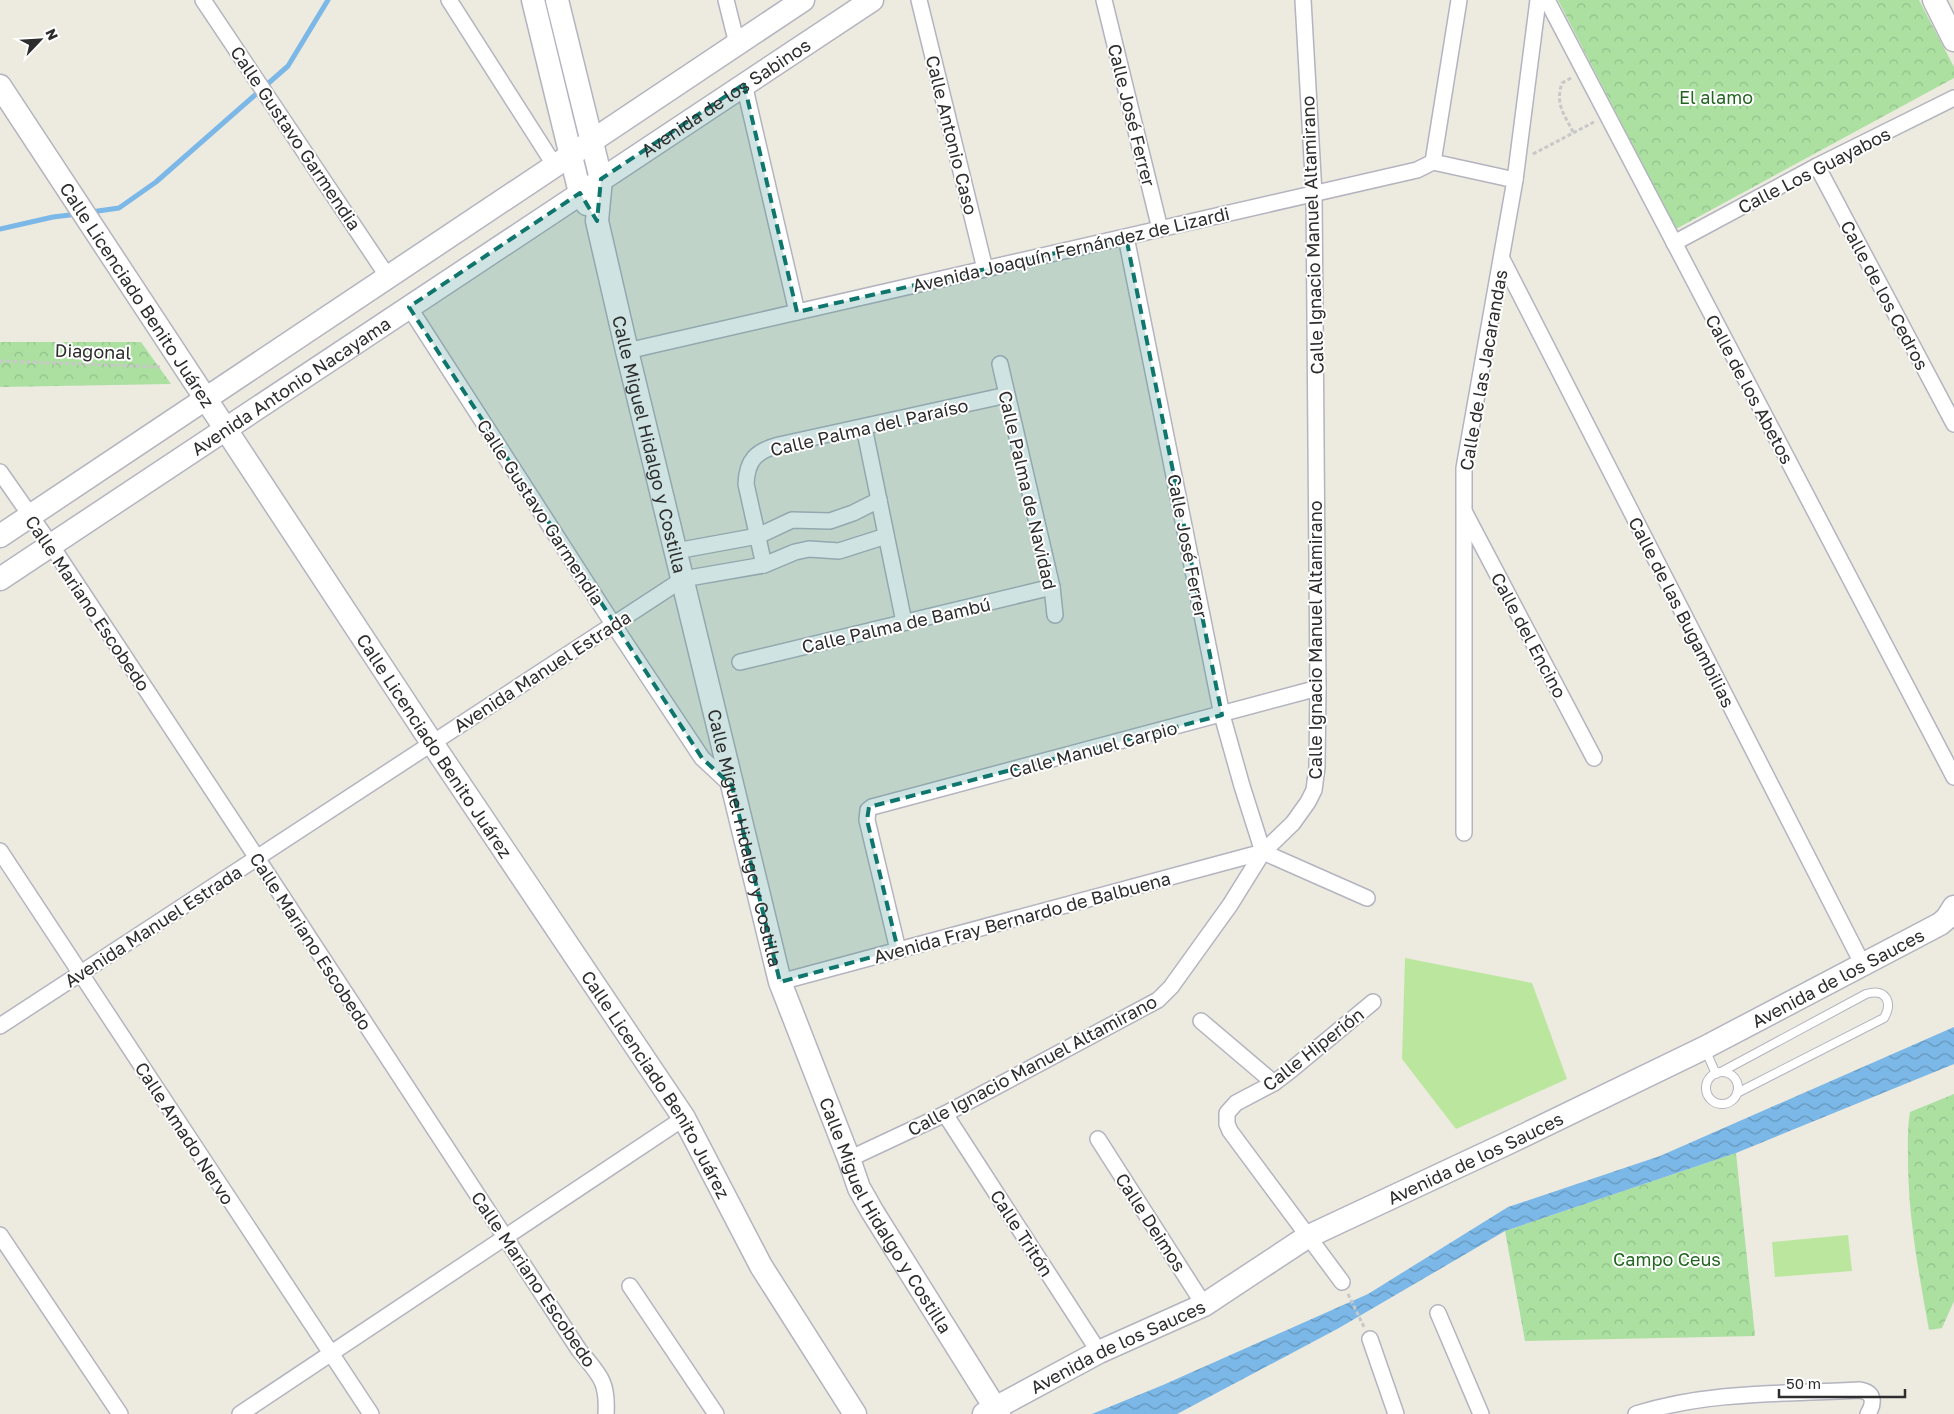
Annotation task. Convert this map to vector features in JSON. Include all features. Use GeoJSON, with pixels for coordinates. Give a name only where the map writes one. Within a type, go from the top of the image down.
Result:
{"type":"FeatureCollection","features":[{"type":"Feature","properties":{"kind":"street","name":"Calle Gustavo Garmendia"},"geometry":{"type":"LineString","coordinates":[[203,0],[388,277]]}},
{"type":"Feature","properties":{"kind":"street"},"geometry":{"type":"LineString","coordinates":[[449,0],[563,161]]}},
{"type":"Feature","properties":{"kind":"street","name":"Calle Miguel Hidalgo y Costilla"},"geometry":{"type":"LineString","coordinates":[[532,0],[563,161],[597,221]]}},
{"type":"Feature","properties":{"kind":"street","name":"Calle Miguel Hidalgo y Costilla"},"geometry":{"type":"LineString","coordinates":[[557,0],[600,180],[597,221],[626,351],[780,982],[859,1188],[992,1412]]}},
{"type":"Feature","properties":{"kind":"street"},"geometry":{"type":"LineString","coordinates":[[726,0],[737,44]]}},
{"type":"Feature","properties":{"kind":"street","name":"Avenida de los Sabinos"},"geometry":{"type":"LineString","coordinates":[[563,161],[803,0]]}},
{"type":"Feature","properties":{"kind":"street","name":"Avenida de los Sabinos"},"geometry":{"type":"LineString","coordinates":[[580,193],[872,0]]}},
{"type":"Feature","properties":{"kind":"street","name":"Calle Antonio Caso"},"geometry":{"type":"LineString","coordinates":[[919,0],[985,269]]}},
{"type":"Feature","properties":{"kind":"street","name":"Calle José Ferrer"},"geometry":{"type":"LineString","coordinates":[[1104,0],[1160,229]]}},
{"type":"Feature","properties":{"kind":"street","name":"Calle Ignacio Manuel Altamirano"},"geometry":{"type":"LineString","coordinates":[[849,1159],[945,1114],[1158,1000],[1171,987],[1219,920],[1264,852],[1302,812],[1314,790],[1317,768],[1318,688],[1314,194],[1303,0]]}},
{"type":"Feature","properties":{"kind":"street"},"geometry":{"type":"LineString","coordinates":[[1459,0],[1434,162],[1515,180]]}},
{"type":"Feature","properties":{"kind":"street","name":"Calle de las Jacarandas"},"geometry":{"type":"LineString","coordinates":[[1464,833],[1464,468],[1515,180],[1538,0]]}},
{"type":"Feature","properties":{"kind":"street","name":"Calle de los Abetos"},"geometry":{"type":"LineString","coordinates":[[1548,0],[1954,777]]}},
{"type":"Feature","properties":{"kind":"street"},"geometry":{"type":"LineString","coordinates":[[1934,0],[1954,40]]}},
{"type":"Feature","properties":{"kind":"street"},"geometry":{"type":"LineString","coordinates":[[744,84],[797,312]]}},
{"type":"Feature","properties":{"kind":"street","name":"Calle Licenciado Benito Juárez"},"geometry":{"type":"LineString","coordinates":[[0,86],[432,743],[684,1118],[761,1266],[855,1414]]}},
{"type":"Feature","properties":{"kind":"street","name":"Calle Los Guayabos"},"geometry":{"type":"LineString","coordinates":[[1674,243],[1817,166],[1954,98]]}},
{"type":"Feature","properties":{"kind":"street","name":"Avenida Antonio Nacayama"},"geometry":{"type":"LineString","coordinates":[[0,536],[563,161]]}},
{"type":"Feature","properties":{"kind":"street","name":"Avenida Joaquín Fernández de Lizardi"},"geometry":{"type":"LineString","coordinates":[[626,351],[1314,194],[1416,170],[1434,162]]}},
{"type":"Feature","properties":{"kind":"street","name":"Calle de los Cedros"},"geometry":{"type":"LineString","coordinates":[[1817,166],[1954,424]]}},
{"type":"Feature","properties":{"kind":"street","name":"Avenida Antonio Nacayama"},"geometry":{"type":"LineString","coordinates":[[0,579],[580,193]]}},
{"type":"Feature","properties":{"kind":"street","name":"Calle José Ferrer"},"geometry":{"type":"LineString","coordinates":[[1126,237],[1222,715],[1242,786],[1264,852]]}},
{"type":"Feature","properties":{"kind":"street","name":"Calle de las Bugambilias"},"geometry":{"type":"LineString","coordinates":[[1502,259],[1863,965]]}},
{"type":"Feature","properties":{"kind":"street","name":"Calle Gustavo Garmendia"},"geometry":{"type":"LineString","coordinates":[[409,307],[702,758],[732,786]]}},
{"type":"Feature","properties":{"kind":"street","name":"Calle Palma de Navidad"},"geometry":{"type":"LineString","coordinates":[[1000,364],[1052,587],[1055,616]]}},
{"type":"Feature","properties":{"kind":"street","name":"Calle Palma del Paraíso"},"geometry":{"type":"LineString","coordinates":[[764,565],[746,484],[747,471],[755,456],[762,451],[779,445],[1006,396]]}},
{"type":"Feature","properties":{"kind":"street"},"geometry":{"type":"LineString","coordinates":[[864,427],[904,622]]}},
{"type":"Feature","properties":{"kind":"street","name":"Calle Mariano Escobedo"},"geometry":{"type":"LineString","coordinates":[[0,472],[51,545],[579,1350],[602,1379],[607,1397],[606,1414]]}},
{"type":"Feature","properties":{"kind":"street"},"geometry":{"type":"LineString","coordinates":[[676,551],[758,536],[792,520],[823,521],[842,518],[878,500]]}},
{"type":"Feature","properties":{"kind":"street","name":"Calle del Encino"},"geometry":{"type":"LineString","coordinates":[[1464,512],[1594,758]]}},
{"type":"Feature","properties":{"kind":"street"},"geometry":{"type":"LineString","coordinates":[[683,579],[764,565],[802,550],[839,551],[886,536]]}},
{"type":"Feature","properties":{"kind":"street","name":"Avenida Manuel Estrada"},"geometry":{"type":"LineString","coordinates":[[0,1026],[683,579]]}},
{"type":"Feature","properties":{"kind":"street","name":"Calle Palma de Bambú"},"geometry":{"type":"LineString","coordinates":[[740,662],[1052,587]]}},
{"type":"Feature","properties":{"kind":"street","name":"Calle Manuel Carpio"},"geometry":{"type":"LineString","coordinates":[[898,950],[867,820],[868,810],[872,807],[1318,688]]}},
{"type":"Feature","properties":{"kind":"street","name":"Calle Amado Nervo"},"geometry":{"type":"LineString","coordinates":[[0,851],[371,1414]]}},
{"type":"Feature","properties":{"kind":"street"},"geometry":{"type":"LineString","coordinates":[[1264,852],[1367,898]]}},
{"type":"Feature","properties":{"kind":"street","name":"Avenida Fray Bernardo de Balbuena"},"geometry":{"type":"LineString","coordinates":[[780,982],[1264,852]]}},
{"type":"Feature","properties":{"kind":"street","name":"Avenida de los Sauces"},"geometry":{"type":"LineString","coordinates":[[992,1412],[1099,1352],[1204,1305],[1307,1237],[1704,1048],[1863,965],[1940,924],[1948,918],[1954,907]]}},
{"type":"Feature","properties":{"kind":"street","name":"Calle Hiperión"},"geometry":{"type":"LineString","coordinates":[[1307,1237],[1230,1131],[1227,1124],[1227,1113],[1233,1106],[1274,1083],[1374,1002]]}},
{"type":"Feature","properties":{"kind":"street"},"geometry":{"type":"LineString","coordinates":[[1201,1021],[1274,1083]]}},
{"type":"Feature","properties":{"kind":"street","name":"Calle Tritón"},"geometry":{"type":"LineString","coordinates":[[945,1114],[1099,1352]]}},
{"type":"Feature","properties":{"kind":"street"},"geometry":{"type":"LineString","coordinates":[[240,1414],[684,1118]]}},
{"type":"Feature","properties":{"kind":"street","name":"Calle Deimos"},"geometry":{"type":"LineString","coordinates":[[1098,1139],[1204,1305]]}},
{"type":"Feature","properties":{"kind":"street"},"geometry":{"type":"LineString","coordinates":[[0,1235],[120,1414]]}},
{"type":"Feature","properties":{"kind":"street"},"geometry":{"type":"LineString","coordinates":[[1307,1237],[1342,1282]]}},
{"type":"Feature","properties":{"kind":"street"},"geometry":{"type":"LineString","coordinates":[[630,1286],[716,1414]]}},
{"type":"Feature","properties":{"kind":"street"},"geometry":{"type":"LineString","coordinates":[[1438,1313],[1481,1414]]}},
{"type":"Feature","properties":{"kind":"street"},"geometry":{"type":"LineString","coordinates":[[1370,1339],[1396,1414]]}},
{"type":"Feature","properties":{"kind":"street"},"geometry":{"type":"LineString","coordinates":[[1636,1414],[1698,1400],[1726,1396],[1859,1390],[1869,1392],[1872,1396],[1872,1406],[1868,1414]]}},
{"type":"Feature","properties":{"kind":"lane"},"geometry":{"type":"LineString","coordinates":[[1878,992],[1884,995],[1888,1002],[1889,1010],[1884,1018],[1737,1093],[1729,1102],[1723,1104],[1712,1100],[1708,1095],[1707,1082],[1718,1073],[1866,994],[1878,992]]}},
{"type":"Feature","properties":{"kind":"lane"},"geometry":{"type":"LineString","coordinates":[[1704,1048],[1718,1073],[1733,1076],[1736,1081],[1737,1093]]}},
{"type":"Feature","properties":{"kind":"path"},"geometry":{"type":"LineString","coordinates":[[1573,132],[1559,104],[1558,94],[1562,83],[1585,70]]}},
{"type":"Feature","properties":{"kind":"path"},"geometry":{"type":"LineString","coordinates":[[1517,163],[1573,132],[1608,116]]}},
{"type":"Feature","properties":{"kind":"path","name":"Diagonal"},"geometry":{"type":"LineString","coordinates":[[0,361],[185,368]]}},
{"type":"Feature","properties":{"kind":"path"},"geometry":{"type":"LineString","coordinates":[[1342,1282],[1370,1339]]}},
{"type":"Feature","properties":{"kind":"highlighted area"},"geometry":{"type":"Polygon","coordinates":[[[744,84],[797,312],[1126,237],[1222,715],[869,807],[867,820],[898,950],[780,982],[732,786],[702,758],[409,307],[580,193],[597,221],[601,179],[744,84]]]}},
{"type":"Feature","properties":{"kind":"green space","name":"El alamo"},"geometry":{"type":"Polygon","coordinates":[[[1558,0],[1919,0],[1954,67],[1954,78],[1676,229],[1558,0]]]}},
{"type":"Feature","properties":{"kind":"green space"},"geometry":{"type":"Polygon","coordinates":[[[0,342],[141,342],[171,384],[0,387],[0,342]]]}},
{"type":"Feature","properties":{"kind":"green space"},"geometry":{"type":"Polygon","coordinates":[[[1405,958],[1532,983],[1567,1079],[1456,1129],[1402,1059],[1405,958]]]}},
{"type":"Feature","properties":{"kind":"green space"},"geometry":{"type":"Polygon","coordinates":[[[1954,1094],[1954,1301],[1942,1328],[1929,1330],[1910,1207],[1908,1166],[1909,1119],[1910,1112],[1954,1094]]]}},
{"type":"Feature","properties":{"kind":"green space","name":"Campo Ceus"},"geometry":{"type":"Polygon","coordinates":[[[1736,1153],[1755,1336],[1525,1341],[1505,1231],[1736,1153]]]}},
{"type":"Feature","properties":{"kind":"green space"},"geometry":{"type":"Polygon","coordinates":[[[1848,1235],[1852,1271],[1775,1277],[1772,1242],[1848,1235]]]}},
{"type":"Feature","properties":{"kind":"water"},"geometry":{"type":"Polygon","coordinates":[[[1954,1027],[1954,1064],[1736,1153],[1505,1231],[1339,1328],[1177,1414],[1092,1414],[1163,1385],[1368,1294],[1508,1207],[1660,1156],[1954,1027]]]}},
{"type":"Feature","properties":{"kind":"waterway"},"geometry":{"type":"LineString","coordinates":[[91,212],[119,208],[156,182],[288,66],[328,0]]}},
{"type":"Feature","properties":{"kind":"waterway"},"geometry":{"type":"LineString","coordinates":[[0,229],[53,217],[78,214]]}}]}
